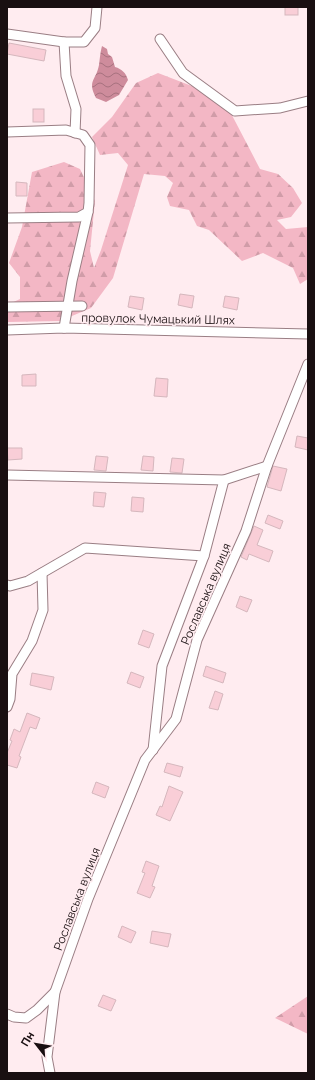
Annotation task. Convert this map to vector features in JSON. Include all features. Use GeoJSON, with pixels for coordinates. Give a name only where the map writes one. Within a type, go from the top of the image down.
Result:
{"type":"FeatureCollection","features":[{"type":"Feature","properties":{"kind":"street"},"geometry":{"type":"LineString","coordinates":[[7,34],[64,42],[84,42],[95,28],[98,7]]}},
{"type":"Feature","properties":{"kind":"street"},"geometry":{"type":"LineString","coordinates":[[160,39],[183,73],[235,111],[280,108],[308,101]]}},
{"type":"Feature","properties":{"kind":"street"},"geometry":{"type":"LineString","coordinates":[[64,42],[66,76],[76,109],[75,132]]}},
{"type":"Feature","properties":{"kind":"street"},"geometry":{"type":"LineString","coordinates":[[7,132],[66,130],[83,135],[90,145],[88,212],[67,306],[64,328]]}},
{"type":"Feature","properties":{"kind":"street"},"geometry":{"type":"LineString","coordinates":[[7,218],[79,217],[88,212]]}},
{"type":"Feature","properties":{"kind":"street"},"geometry":{"type":"LineString","coordinates":[[7,307],[82,306]]}},
{"type":"Feature","properties":{"kind":"street","name":"провулок Чумацький Шлях"},"geometry":{"type":"LineString","coordinates":[[7,330],[64,328],[308,334]]}},
{"type":"Feature","properties":{"kind":"street","name":"Рославська вулиця"},"geometry":{"type":"LineString","coordinates":[[50,1073],[47,1057],[55,992],[97,877],[145,760],[176,719],[197,640],[246,531],[267,466],[308,364]]}},
{"type":"Feature","properties":{"kind":"street"},"geometry":{"type":"LineString","coordinates":[[7,476],[224,480],[267,466]]}},
{"type":"Feature","properties":{"kind":"street","name":"Рославська вулиця"},"geometry":{"type":"LineString","coordinates":[[153,750],[162,666],[204,556],[224,480]]}},
{"type":"Feature","properties":{"kind":"street","name":"Рославська вулиця"},"geometry":{"type":"LineString","coordinates":[[7,585],[10,586],[28,581],[85,548],[204,556]]}},
{"type":"Feature","properties":{"kind":"street"},"geometry":{"type":"LineString","coordinates":[[7,707],[10,699],[12,674],[32,641],[43,610],[42,573]]}},
{"type":"Feature","properties":{"kind":"street","name":"Рославська вулиця"},"geometry":{"type":"LineString","coordinates":[[7,1014],[14,1017],[26,1018],[55,992]]}},
{"type":"Feature","properties":{"kind":"green space"},"geometry":{"type":"Polygon","coordinates":[[[158,73],[223,98],[260,169],[278,174],[293,188],[302,203],[291,217],[277,220],[286,229],[308,227],[308,279],[300,284],[293,268],[263,253],[242,261],[209,230],[197,226],[189,210],[170,206],[167,197],[173,183],[165,176],[144,174],[113,278],[91,308],[60,321],[7,322],[7,305],[20,299],[20,277],[9,263],[22,227],[32,172],[64,162],[80,169],[95,201],[90,251],[94,268],[128,165],[118,153],[100,155],[92,137],[112,117],[136,83],[158,73]]]}},
{"type":"Feature","properties":{"kind":"green space"},"geometry":{"type":"Polygon","coordinates":[[[308,996],[308,1034],[275,1018],[308,996]]]}},
{"type":"Feature","properties":{"kind":"water"},"geometry":{"type":"Polygon","coordinates":[[[102,46],[107,49],[108,54],[112,57],[115,67],[120,69],[126,75],[128,80],[119,95],[106,102],[96,98],[92,88],[93,81],[98,70],[102,46]]]}},
{"type":"Feature","properties":{"kind":"building"},"geometry":{"type":"Polygon","coordinates":[[[285,7],[298,7],[298,15],[285,15],[285,7]]]}},
{"type":"Feature","properties":{"kind":"building"},"geometry":{"type":"Polygon","coordinates":[[[9,43],[46,50],[44,61],[7,54],[9,43]]]}},
{"type":"Feature","properties":{"kind":"building"},"geometry":{"type":"Polygon","coordinates":[[[33,109],[44,109],[44,122],[33,122],[33,109]]]}},
{"type":"Feature","properties":{"kind":"building"},"geometry":{"type":"Polygon","coordinates":[[[16,182],[27,183],[27,196],[16,196],[16,182]]]}},
{"type":"Feature","properties":{"kind":"building"},"geometry":{"type":"Polygon","coordinates":[[[180,294],[194,296],[192,308],[178,305],[180,294]]]}},
{"type":"Feature","properties":{"kind":"building"},"geometry":{"type":"Polygon","coordinates":[[[130,296],[144,298],[142,310],[128,307],[130,296]]]}},
{"type":"Feature","properties":{"kind":"building"},"geometry":{"type":"Polygon","coordinates":[[[225,296],[239,298],[237,310],[223,307],[225,296]]]}},
{"type":"Feature","properties":{"kind":"building"},"geometry":{"type":"Polygon","coordinates":[[[36,374],[36,386],[22,386],[22,375],[36,374]]]}},
{"type":"Feature","properties":{"kind":"building"},"geometry":{"type":"Polygon","coordinates":[[[156,378],[168,379],[167,397],[154,396],[156,378]]]}},
{"type":"Feature","properties":{"kind":"building"},"geometry":{"type":"Polygon","coordinates":[[[297,436],[308,438],[308,450],[295,447],[297,436]]]}},
{"type":"Feature","properties":{"kind":"building"},"geometry":{"type":"Polygon","coordinates":[[[7,448],[22,448],[22,459],[8,460],[7,448]]]}},
{"type":"Feature","properties":{"kind":"building"},"geometry":{"type":"Polygon","coordinates":[[[96,456],[108,457],[106,471],[94,470],[96,456]]]}},
{"type":"Feature","properties":{"kind":"building"},"geometry":{"type":"Polygon","coordinates":[[[143,456],[154,457],[153,471],[141,470],[143,456]]]}},
{"type":"Feature","properties":{"kind":"building"},"geometry":{"type":"Polygon","coordinates":[[[172,458],[184,459],[182,473],[170,472],[172,458]]]}},
{"type":"Feature","properties":{"kind":"building"},"geometry":{"type":"Polygon","coordinates":[[[273,466],[287,469],[281,491],[267,487],[273,466]]]}},
{"type":"Feature","properties":{"kind":"building"},"geometry":{"type":"Polygon","coordinates":[[[94,492],[106,493],[104,507],[93,506],[94,492]]]}},
{"type":"Feature","properties":{"kind":"building"},"geometry":{"type":"Polygon","coordinates":[[[132,497],[144,498],[143,512],[131,511],[132,497]]]}},
{"type":"Feature","properties":{"kind":"building"},"geometry":{"type":"Polygon","coordinates":[[[268,515],[283,521],[280,529],[265,523],[268,515]]]}},
{"type":"Feature","properties":{"kind":"building"},"geometry":{"type":"Polygon","coordinates":[[[254,526],[263,530],[257,545],[273,551],[269,562],[249,554],[247,560],[241,557],[254,526]]]}},
{"type":"Feature","properties":{"kind":"building"},"geometry":{"type":"Polygon","coordinates":[[[240,596],[252,600],[247,612],[236,607],[240,596]]]}},
{"type":"Feature","properties":{"kind":"building"},"geometry":{"type":"Polygon","coordinates":[[[143,630],[154,634],[149,648],[138,644],[143,630]]]}},
{"type":"Feature","properties":{"kind":"building"},"geometry":{"type":"Polygon","coordinates":[[[206,666],[226,673],[223,683],[203,676],[206,666]]]}},
{"type":"Feature","properties":{"kind":"building"},"geometry":{"type":"Polygon","coordinates":[[[131,672],[144,677],[140,688],[127,683],[131,672]]]}},
{"type":"Feature","properties":{"kind":"building"},"geometry":{"type":"Polygon","coordinates":[[[32,673],[54,677],[51,690],[30,685],[32,673]]]}},
{"type":"Feature","properties":{"kind":"building"},"geometry":{"type":"Polygon","coordinates":[[[215,691],[223,694],[218,710],[209,708],[215,691]]]}},
{"type":"Feature","properties":{"kind":"building"},"geometry":{"type":"Polygon","coordinates":[[[27,713],[40,718],[36,729],[30,727],[19,756],[21,757],[17,768],[7,765],[7,753],[12,741],[10,740],[14,729],[20,732],[27,713]]]}},
{"type":"Feature","properties":{"kind":"building"},"geometry":{"type":"Polygon","coordinates":[[[167,763],[183,767],[180,777],[164,772],[167,763]]]}},
{"type":"Feature","properties":{"kind":"building"},"geometry":{"type":"Polygon","coordinates":[[[96,782],[109,787],[105,798],[92,793],[96,782]]]}},
{"type":"Feature","properties":{"kind":"building"},"geometry":{"type":"Polygon","coordinates":[[[169,786],[183,792],[170,821],[156,815],[160,806],[162,807],[169,786]]]}},
{"type":"Feature","properties":{"kind":"building"},"geometry":{"type":"Polygon","coordinates":[[[146,861],[159,866],[152,886],[155,887],[150,898],[137,893],[145,873],[142,872],[146,861]]]}},
{"type":"Feature","properties":{"kind":"building"},"geometry":{"type":"Polygon","coordinates":[[[122,926],[136,932],[131,943],[118,937],[122,926]]]}},
{"type":"Feature","properties":{"kind":"building"},"geometry":{"type":"Polygon","coordinates":[[[152,931],[171,934],[168,947],[150,943],[152,931]]]}},
{"type":"Feature","properties":{"kind":"building"},"geometry":{"type":"Polygon","coordinates":[[[103,995],[116,1000],[111,1011],[98,1006],[103,995]]]}}]}
